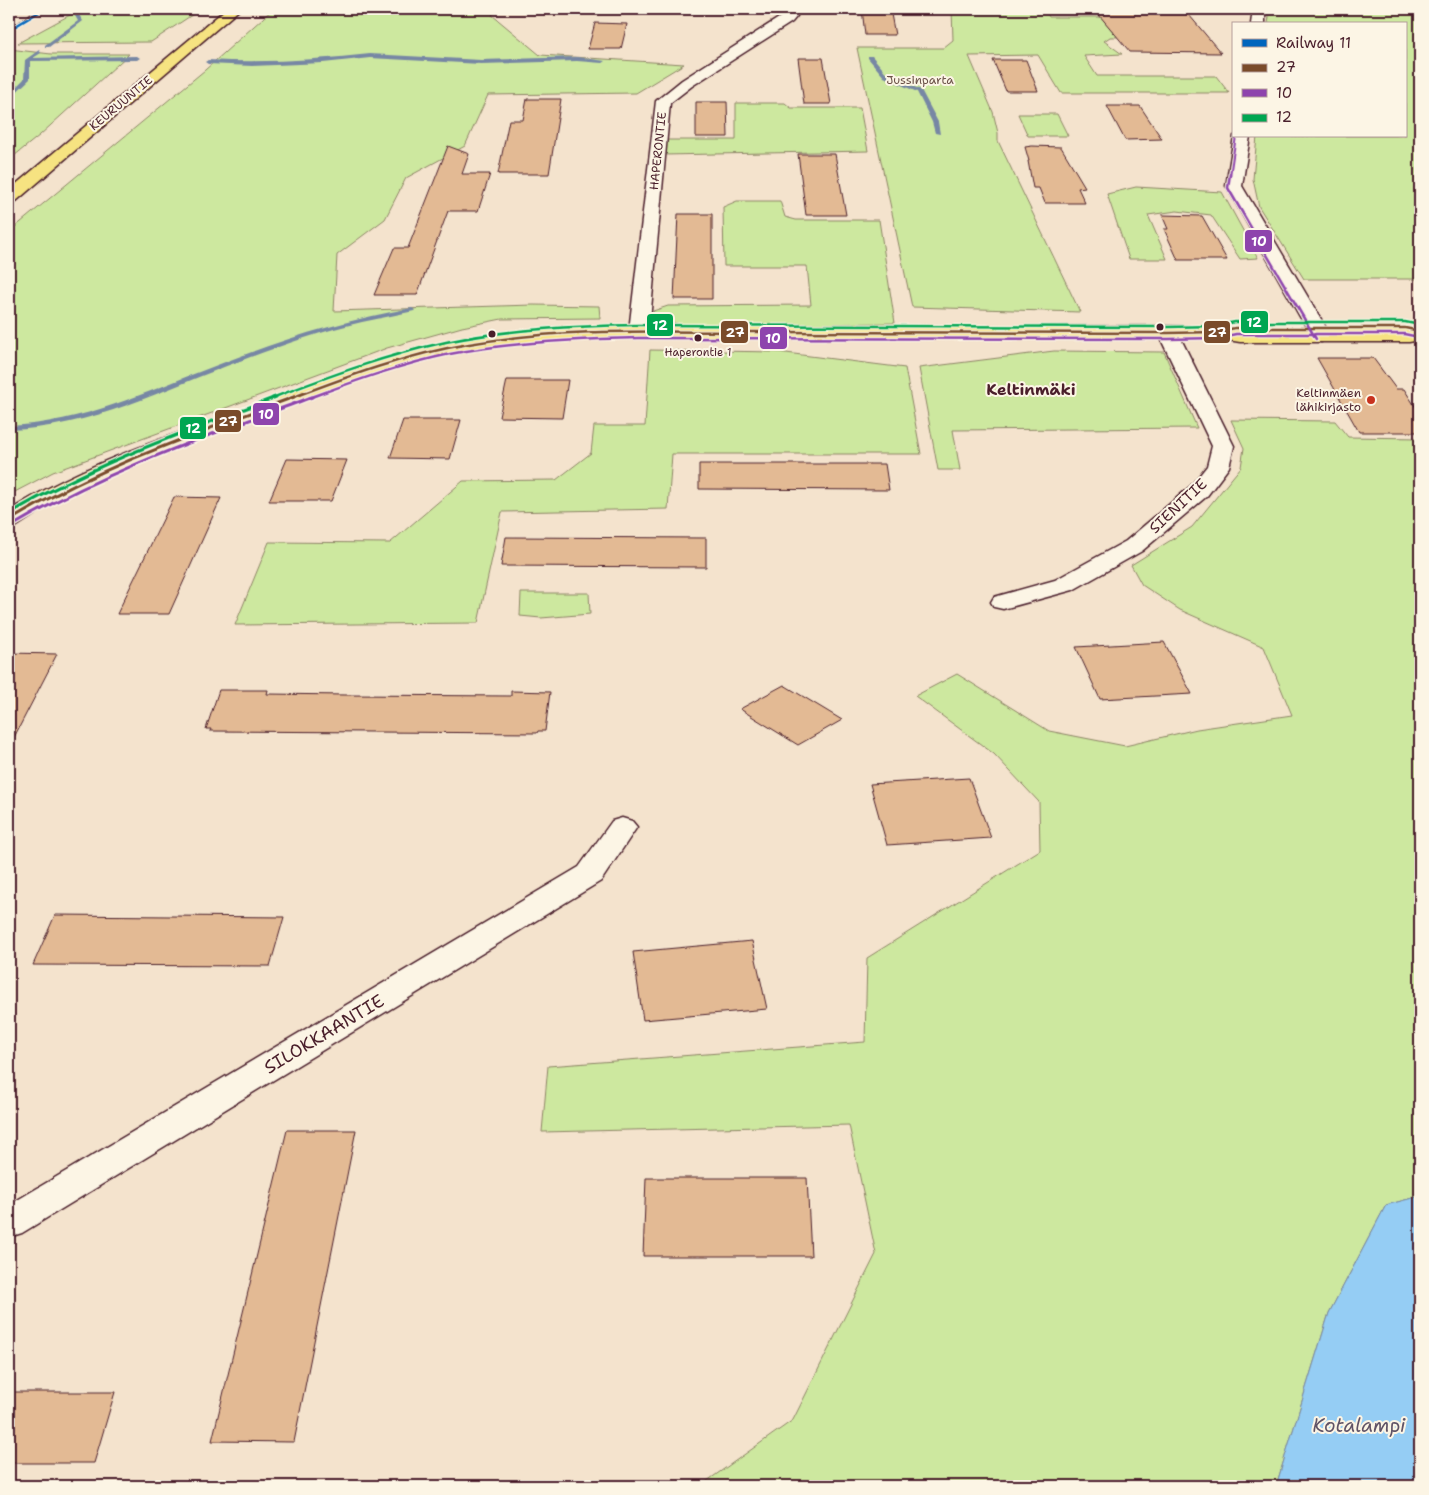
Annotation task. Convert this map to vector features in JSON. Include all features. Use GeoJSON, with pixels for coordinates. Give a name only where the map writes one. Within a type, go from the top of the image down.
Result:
{"type":"FeatureCollection","features":[{"type":"Feature","properties":{"kind":"main road"},"geometry":{"type":"LineString","coordinates":[[165,65],[217,9]]}},
{"type":"Feature","properties":{"kind":"main road","name":"KEURUUNTIE"},"geometry":{"type":"LineString","coordinates":[[9,198],[165,65],[234,9]]}},
{"type":"Feature","properties":{"kind":"main road"},"geometry":{"type":"LineString","coordinates":[[9,521],[55,492],[119,462],[380,366],[450,347],[486,341],[542,334],[639,332],[1216,332],[1240,336],[1318,332],[1410,336],[1420,332]]}},
{"type":"Feature","properties":{"kind":"street","name":"HAPERONTIE"},"geometry":{"type":"LineString","coordinates":[[639,332],[657,144],[663,101],[687,83],[787,19],[790,16],[790,9]]}},
{"type":"Feature","properties":{"kind":"street"},"geometry":{"type":"LineString","coordinates":[[1258,22],[1259,9]]}},
{"type":"Feature","properties":{"kind":"street"},"geometry":{"type":"LineString","coordinates":[[1242,138],[1234,186],[1318,332]]}},
{"type":"Feature","properties":{"kind":"street","name":"SIENITIE"},"geometry":{"type":"LineString","coordinates":[[1003,602],[1064,585],[1134,546],[1199,491],[1218,466],[1223,446],[1168,332]]}},
{"type":"Feature","properties":{"kind":"street","name":"SILOKKAANTIE"},"geometry":{"type":"LineString","coordinates":[[9,1223],[583,879],[590,874],[622,826]]}},
{"type":"Feature","properties":{"kind":"green space"},"geometry":{"type":"Polygon","coordinates":[[[81,9],[201,9],[151,42],[18,43],[81,9]]]}},
{"type":"Feature","properties":{"kind":"green space"},"geometry":{"type":"Polygon","coordinates":[[[273,9],[499,9],[492,15],[540,55],[684,64],[636,93],[488,95],[465,146],[406,178],[385,219],[337,255],[334,311],[533,305],[599,306],[600,318],[502,319],[462,327],[387,348],[53,472],[9,495],[9,232],[205,70],[273,9]]]}},
{"type":"Feature","properties":{"kind":"green space","name":"Jussinparta"},"geometry":{"type":"Polygon","coordinates":[[[952,9],[1045,9],[1049,17],[1119,17],[1169,36],[1110,37],[1104,41],[1122,54],[1084,56],[1097,76],[1216,76],[1229,93],[1061,93],[1038,55],[969,56],[993,112],[998,141],[1080,312],[912,307],[857,48],[943,48],[953,40],[952,9]]]}},
{"type":"Feature","properties":{"kind":"green space"},"geometry":{"type":"Polygon","coordinates":[[[1270,9],[1420,9],[1420,279],[1304,279],[1259,207],[1253,179],[1257,138],[1406,138],[1406,22],[1268,22],[1270,9]]]}},
{"type":"Feature","properties":{"kind":"green space"},"geometry":{"type":"Polygon","coordinates":[[[9,49],[51,54],[129,54],[40,135],[9,160],[9,49]]]}},
{"type":"Feature","properties":{"kind":"green space"},"geometry":{"type":"Polygon","coordinates":[[[736,103],[785,103],[791,108],[860,108],[868,151],[664,155],[665,140],[736,140],[736,103]]]}},
{"type":"Feature","properties":{"kind":"green space"},"geometry":{"type":"Polygon","coordinates":[[[1018,114],[1057,114],[1068,136],[1028,136],[1018,114]]]}},
{"type":"Feature","properties":{"kind":"green space"},"geometry":{"type":"Polygon","coordinates":[[[1136,187],[1222,192],[1258,258],[1240,259],[1211,215],[1177,211],[1148,215],[1167,259],[1129,259],[1107,194],[1136,187]]]}},
{"type":"Feature","properties":{"kind":"green space"},"geometry":{"type":"Polygon","coordinates":[[[737,201],[780,201],[785,217],[796,220],[879,220],[895,323],[686,325],[660,320],[653,311],[668,306],[811,305],[807,266],[724,266],[723,207],[737,201]]]}},
{"type":"Feature","properties":{"kind":"green space"},"geometry":{"type":"Polygon","coordinates":[[[650,350],[778,352],[905,368],[921,454],[672,454],[668,509],[502,512],[478,623],[235,625],[269,542],[390,543],[463,481],[556,480],[591,453],[594,426],[645,426],[650,350]]]}},
{"type":"Feature","properties":{"kind":"green space"},"geometry":{"type":"Polygon","coordinates":[[[1054,351],[1164,352],[1197,428],[953,430],[960,470],[938,470],[919,368],[1054,351]]]}},
{"type":"Feature","properties":{"kind":"green space"},"geometry":{"type":"Polygon","coordinates":[[[1231,420],[1335,421],[1348,437],[1420,438],[1420,1196],[1386,1205],[1329,1313],[1276,1486],[700,1486],[793,1420],[876,1254],[849,1125],[542,1132],[548,1066],[865,1042],[867,958],[1040,850],[1039,802],[994,754],[915,696],[957,674],[1049,731],[1125,746],[1197,729],[1292,715],[1264,647],[1180,610],[1142,585],[1131,565],[1192,527],[1241,467],[1244,448],[1231,420]]]}},
{"type":"Feature","properties":{"kind":"green space"},"geometry":{"type":"Polygon","coordinates":[[[521,593],[589,593],[590,614],[541,618],[520,616],[521,593]]]}},
{"type":"Feature","properties":{"kind":"water","name":"Kotalampi"},"geometry":{"type":"Polygon","coordinates":[[[1420,1196],[1420,1486],[1276,1486],[1329,1313],[1386,1205],[1420,1196]]]}},
{"type":"Feature","properties":{"kind":"building"},"geometry":{"type":"Polygon","coordinates":[[[862,9],[890,9],[895,35],[865,35],[862,9]]]}},
{"type":"Feature","properties":{"kind":"building"},"geometry":{"type":"Polygon","coordinates":[[[1094,9],[1184,9],[1221,53],[1130,52],[1094,9]]]}},
{"type":"Feature","properties":{"kind":"building"},"geometry":{"type":"Polygon","coordinates":[[[595,23],[627,24],[621,49],[588,49],[595,23]]]}},
{"type":"Feature","properties":{"kind":"building"},"geometry":{"type":"Polygon","coordinates":[[[798,58],[823,58],[831,104],[804,104],[798,58]]]}},
{"type":"Feature","properties":{"kind":"building"},"geometry":{"type":"Polygon","coordinates":[[[993,60],[1026,60],[1038,91],[1006,91],[993,60]]]}},
{"type":"Feature","properties":{"kind":"building"},"geometry":{"type":"Polygon","coordinates":[[[527,99],[561,99],[549,174],[498,174],[509,120],[523,120],[527,99]]]}},
{"type":"Feature","properties":{"kind":"building"},"geometry":{"type":"Polygon","coordinates":[[[696,102],[727,102],[728,137],[696,137],[696,102]]]}},
{"type":"Feature","properties":{"kind":"building"},"geometry":{"type":"Polygon","coordinates":[[[1107,106],[1140,106],[1162,139],[1125,140],[1107,106]]]}},
{"type":"Feature","properties":{"kind":"building"},"geometry":{"type":"Polygon","coordinates":[[[448,146],[469,154],[462,174],[490,174],[478,211],[448,211],[417,295],[374,295],[394,248],[408,248],[448,146]]]}},
{"type":"Feature","properties":{"kind":"building"},"geometry":{"type":"Polygon","coordinates":[[[1025,147],[1061,147],[1085,187],[1078,188],[1085,203],[1045,203],[1039,188],[1033,188],[1025,147]]]}},
{"type":"Feature","properties":{"kind":"building"},"geometry":{"type":"Polygon","coordinates":[[[798,154],[835,154],[846,215],[806,215],[798,154]]]}},
{"type":"Feature","properties":{"kind":"building"},"geometry":{"type":"Polygon","coordinates":[[[678,214],[712,214],[712,299],[674,299],[678,214]]]}},
{"type":"Feature","properties":{"kind":"building"},"geometry":{"type":"Polygon","coordinates":[[[1162,215],[1202,216],[1227,260],[1178,260],[1164,229],[1168,229],[1162,215]]]}},
{"type":"Feature","properties":{"kind":"building"},"geometry":{"type":"Polygon","coordinates":[[[1317,358],[1373,358],[1396,389],[1404,389],[1420,414],[1420,432],[1359,432],[1317,358]]]}},
{"type":"Feature","properties":{"kind":"building"},"geometry":{"type":"Polygon","coordinates":[[[507,380],[568,380],[562,418],[499,417],[507,380]]]}},
{"type":"Feature","properties":{"kind":"building"},"geometry":{"type":"Polygon","coordinates":[[[403,420],[461,420],[450,459],[390,458],[403,420]]]}},
{"type":"Feature","properties":{"kind":"building"},"geometry":{"type":"Polygon","coordinates":[[[287,459],[347,460],[331,501],[269,501],[287,459]]]}},
{"type":"Feature","properties":{"kind":"building"},"geometry":{"type":"Polygon","coordinates":[[[699,464],[885,464],[889,490],[699,489],[699,464]]]}},
{"type":"Feature","properties":{"kind":"building"},"geometry":{"type":"Polygon","coordinates":[[[174,497],[221,498],[169,614],[117,614],[174,497]]]}},
{"type":"Feature","properties":{"kind":"building"},"geometry":{"type":"Polygon","coordinates":[[[506,537],[706,538],[706,567],[501,566],[506,537]]]}},
{"type":"Feature","properties":{"kind":"building"},"geometry":{"type":"Polygon","coordinates":[[[1164,642],[1192,694],[1100,699],[1076,647],[1164,642]]]}},
{"type":"Feature","properties":{"kind":"building"},"geometry":{"type":"Polygon","coordinates":[[[9,653],[57,654],[9,747],[9,653]]]}},
{"type":"Feature","properties":{"kind":"building"},"geometry":{"type":"Polygon","coordinates":[[[784,685],[842,720],[798,745],[740,709],[784,685]]]}},
{"type":"Feature","properties":{"kind":"building"},"geometry":{"type":"Polygon","coordinates":[[[219,690],[268,690],[267,694],[511,696],[511,691],[550,692],[545,731],[538,731],[537,733],[210,731],[211,729],[206,729],[219,690]]]}},
{"type":"Feature","properties":{"kind":"building"},"geometry":{"type":"Polygon","coordinates":[[[969,778],[991,838],[887,845],[870,784],[969,778]]]}},
{"type":"Feature","properties":{"kind":"building"},"geometry":{"type":"Polygon","coordinates":[[[55,915],[284,917],[270,966],[33,965],[55,915]]]}},
{"type":"Feature","properties":{"kind":"building"},"geometry":{"type":"Polygon","coordinates":[[[752,941],[767,1009],[643,1020],[633,952],[752,941]]]}},
{"type":"Feature","properties":{"kind":"building"},"geometry":{"type":"Polygon","coordinates":[[[287,1130],[356,1130],[294,1442],[212,1441],[287,1130]]]}},
{"type":"Feature","properties":{"kind":"building"},"geometry":{"type":"Polygon","coordinates":[[[646,1178],[807,1178],[811,1256],[643,1256],[646,1178]]]}},
{"type":"Feature","properties":{"kind":"building"},"geometry":{"type":"Polygon","coordinates":[[[9,1392],[115,1392],[94,1463],[9,1463],[9,1392]]]}},
{"type":"Feature","properties":{"kind":"waterway"},"geometry":{"type":"LineString","coordinates":[[47,46],[81,21],[73,9]]}},
{"type":"Feature","properties":{"kind":"waterway"},"geometry":{"type":"LineString","coordinates":[[28,60],[39,52]]}},
{"type":"Feature","properties":{"kind":"waterway"},"geometry":{"type":"LineString","coordinates":[[208,62],[252,64],[323,61],[370,56],[481,62],[577,59],[602,61]]}},
{"type":"Feature","properties":{"kind":"waterway"},"geometry":{"type":"LineString","coordinates":[[870,57],[886,76],[919,91],[935,122],[938,133]]}},
{"type":"Feature","properties":{"kind":"waterway"},"geometry":{"type":"LineString","coordinates":[[28,60],[137,58]]}},
{"type":"Feature","properties":{"kind":"waterway"},"geometry":{"type":"LineString","coordinates":[[9,97],[27,79],[28,60]]}},
{"type":"Feature","properties":{"kind":"waterway"},"geometry":{"type":"LineString","coordinates":[[9,428],[35,427],[87,416],[138,399],[286,342],[336,326],[412,310]]}},
{"type":"Feature","properties":{"kind":"railway"},"geometry":{"type":"LineString","coordinates":[[9,30],[37,9]]}},
{"type":"Feature","properties":{"kind":"rail line","name":"11"},"geometry":{"type":"LineString","coordinates":[[9,30],[44,9]]}},
{"type":"Feature","properties":{"kind":"transit line","name":"10"},"geometry":{"type":"LineString","coordinates":[[1236,138],[1228,188],[1316,339]]}},
{"type":"Feature","properties":{"kind":"transit line","name":"12"},"geometry":{"type":"LineString","coordinates":[[9,514],[61,484],[114,459],[307,385],[363,365],[419,349],[495,334],[567,327],[639,325],[1168,327],[1215,326],[1235,322],[1405,322],[1420,325]]}},
{"type":"Feature","properties":{"kind":"transit line","name":"27"},"geometry":{"type":"LineString","coordinates":[[9,521],[35,505],[116,465],[229,421],[391,363],[447,348],[495,340],[567,334],[639,332],[1168,333],[1216,332],[1235,328],[1405,328],[1420,331]]}},
{"type":"Feature","properties":{"kind":"transit line","name":"10"},"geometry":{"type":"LineString","coordinates":[[12,526],[64,496],[118,471],[324,392],[372,375],[421,361],[502,346],[584,339],[639,338],[1168,339],[1217,338],[1236,334],[1404,334],[1419,337]]}},
{"type":"Feature","properties":{"kind":"place","name":"Haperontie 1"},"geometry":{"type":"Point","coordinates":[698,338]}},
{"type":"Feature","properties":{"kind":"place","name":"Keltinmäen lähikirjasto"},"geometry":{"type":"Point","coordinates":[1371,400]}},
{"type":"Feature","properties":{"kind":"district","name":"Keltinmäki"},"geometry":{"type":"Point","coordinates":[1031,389]}}]}
